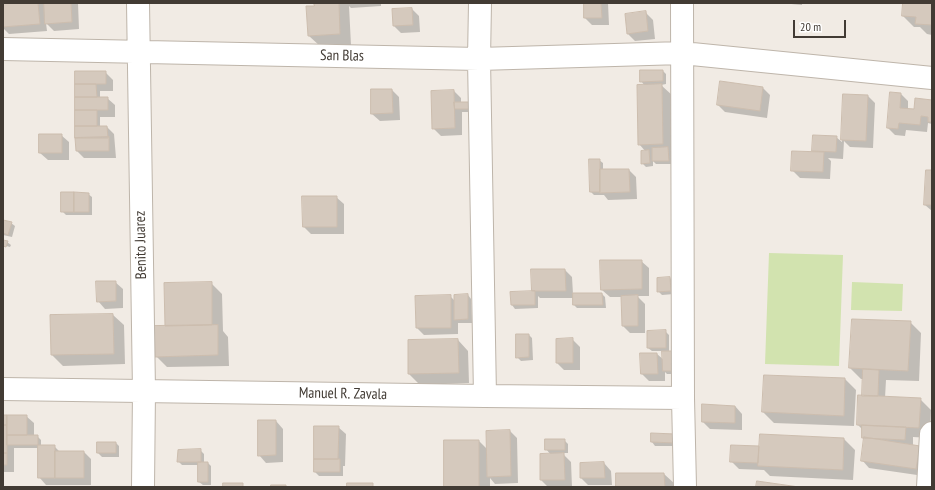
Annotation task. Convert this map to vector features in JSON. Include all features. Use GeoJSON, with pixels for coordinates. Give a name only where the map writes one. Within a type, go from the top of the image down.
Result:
{"type":"FeatureCollection","features":[{"type":"Feature","properties":{"kind":"street","name":"Benito Juarez"},"geometry":{"type":"LineString","coordinates":[[138,3],[144,391],[143,487]]}},
{"type":"Feature","properties":{"kind":"street"},"geometry":{"type":"LineString","coordinates":[[480,3],[479,59],[486,396]]}},
{"type":"Feature","properties":{"kind":"street"},"geometry":{"type":"LineString","coordinates":[[682,3],[683,398],[685,487]]}},
{"type":"Feature","properties":{"kind":"street","name":"San Blas"},"geometry":{"type":"LineString","coordinates":[[3,49],[479,59],[682,53],[932,78]]}},
{"type":"Feature","properties":{"kind":"street","name":"Manuel R. Zavala"},"geometry":{"type":"LineString","coordinates":[[3,389],[683,398]]}},
{"type":"Feature","properties":{"kind":"street"},"geometry":{"type":"LineString","coordinates":[[928,487],[932,433]]}},
{"type":"Feature","properties":{"kind":"green space"},"geometry":{"type":"Polygon","coordinates":[[[769,253],[843,255],[839,366],[765,364],[769,253]]]}},
{"type":"Feature","properties":{"kind":"green space"},"geometry":{"type":"Polygon","coordinates":[[[852,282],[903,284],[902,311],[851,310],[852,282]]]}},
{"type":"Feature","properties":{"kind":"building"},"geometry":{"type":"Polygon","coordinates":[[[3,3],[38,3],[40,24],[3,27],[3,3]]]}},
{"type":"Feature","properties":{"kind":"building"},"geometry":{"type":"Polygon","coordinates":[[[44,3],[71,3],[72,22],[45,24],[44,3]]]}},
{"type":"Feature","properties":{"kind":"building"},"geometry":{"type":"Polygon","coordinates":[[[314,3],[339,3],[340,34],[308,36],[306,6],[314,6],[314,3]]]}},
{"type":"Feature","properties":{"kind":"building"},"geometry":{"type":"Polygon","coordinates":[[[584,3],[601,3],[602,18],[584,18],[584,3]]]}},
{"type":"Feature","properties":{"kind":"building"},"geometry":{"type":"Polygon","coordinates":[[[903,3],[932,3],[932,25],[915,24],[916,17],[902,16],[903,3]]]}},
{"type":"Feature","properties":{"kind":"building"},"geometry":{"type":"Polygon","coordinates":[[[412,8],[413,25],[393,26],[392,9],[412,8]]]}},
{"type":"Feature","properties":{"kind":"building"},"geometry":{"type":"Polygon","coordinates":[[[646,11],[648,31],[627,34],[625,14],[646,11]]]}},
{"type":"Feature","properties":{"kind":"building"},"geometry":{"type":"Polygon","coordinates":[[[640,70],[663,70],[663,81],[640,82],[640,70]]]}},
{"type":"Feature","properties":{"kind":"building"},"geometry":{"type":"Polygon","coordinates":[[[75,71],[106,71],[106,84],[75,84],[75,71]]]}},
{"type":"Feature","properties":{"kind":"building"},"geometry":{"type":"Polygon","coordinates":[[[720,81],[763,87],[760,111],[717,105],[720,81]]]}},
{"type":"Feature","properties":{"kind":"building"},"geometry":{"type":"Polygon","coordinates":[[[75,84],[96,84],[97,97],[75,97],[75,84]]]}},
{"type":"Feature","properties":{"kind":"building"},"geometry":{"type":"Polygon","coordinates":[[[662,84],[663,144],[638,145],[637,85],[662,84]]]}},
{"type":"Feature","properties":{"kind":"building"},"geometry":{"type":"Polygon","coordinates":[[[371,89],[392,89],[393,113],[371,114],[371,89]]]}},
{"type":"Feature","properties":{"kind":"building"},"geometry":{"type":"Polygon","coordinates":[[[454,90],[455,128],[432,129],[431,91],[454,90]]]}},
{"type":"Feature","properties":{"kind":"building"},"geometry":{"type":"Polygon","coordinates":[[[890,92],[901,93],[900,108],[914,109],[915,98],[932,100],[932,122],[928,122],[928,117],[921,116],[920,125],[899,123],[898,129],[887,128],[890,92]]]}},
{"type":"Feature","properties":{"kind":"building"},"geometry":{"type":"Polygon","coordinates":[[[843,94],[868,95],[866,141],[841,140],[843,94]]]}},
{"type":"Feature","properties":{"kind":"building"},"geometry":{"type":"Polygon","coordinates":[[[75,97],[108,97],[108,110],[75,110],[75,97]]]}},
{"type":"Feature","properties":{"kind":"building"},"geometry":{"type":"Polygon","coordinates":[[[454,102],[469,102],[469,109],[455,109],[454,102]]]}},
{"type":"Feature","properties":{"kind":"building"},"geometry":{"type":"Polygon","coordinates":[[[75,110],[97,110],[97,126],[75,126],[75,110]]]}},
{"type":"Feature","properties":{"kind":"building"},"geometry":{"type":"Polygon","coordinates":[[[75,126],[107,126],[108,138],[75,138],[75,126]]]}},
{"type":"Feature","properties":{"kind":"building"},"geometry":{"type":"Polygon","coordinates":[[[39,134],[62,134],[62,153],[39,153],[39,134]]]}},
{"type":"Feature","properties":{"kind":"building"},"geometry":{"type":"Polygon","coordinates":[[[813,135],[837,136],[836,152],[812,151],[813,135]]]}},
{"type":"Feature","properties":{"kind":"building"},"geometry":{"type":"Polygon","coordinates":[[[109,137],[109,151],[76,151],[75,138],[109,137]]]}},
{"type":"Feature","properties":{"kind":"building"},"geometry":{"type":"Polygon","coordinates":[[[668,147],[669,161],[652,161],[652,148],[668,147]]]}},
{"type":"Feature","properties":{"kind":"building"},"geometry":{"type":"Polygon","coordinates":[[[649,150],[650,163],[641,164],[641,151],[649,150]]]}},
{"type":"Feature","properties":{"kind":"building"},"geometry":{"type":"Polygon","coordinates":[[[792,151],[824,152],[823,172],[791,171],[792,151]]]}},
{"type":"Feature","properties":{"kind":"building"},"geometry":{"type":"Polygon","coordinates":[[[589,159],[600,159],[600,192],[590,192],[589,159]]]}},
{"type":"Feature","properties":{"kind":"building"},"geometry":{"type":"Polygon","coordinates":[[[600,169],[629,169],[630,192],[600,193],[600,169]]]}},
{"type":"Feature","properties":{"kind":"building"},"geometry":{"type":"Polygon","coordinates":[[[926,170],[932,170],[932,205],[924,205],[926,170]]]}},
{"type":"Feature","properties":{"kind":"building"},"geometry":{"type":"Polygon","coordinates":[[[61,192],[74,192],[74,212],[61,212],[61,192]]]}},
{"type":"Feature","properties":{"kind":"building"},"geometry":{"type":"Polygon","coordinates":[[[74,192],[89,193],[89,212],[74,212],[74,192]]]}},
{"type":"Feature","properties":{"kind":"building"},"geometry":{"type":"Polygon","coordinates":[[[302,196],[337,196],[337,227],[303,227],[302,196]]]}},
{"type":"Feature","properties":{"kind":"building"},"geometry":{"type":"Polygon","coordinates":[[[3,220],[12,222],[8,235],[3,233],[3,220]]]}},
{"type":"Feature","properties":{"kind":"building"},"geometry":{"type":"Polygon","coordinates":[[[3,240],[8,241],[6,247],[3,246],[3,240]]]}},
{"type":"Feature","properties":{"kind":"building"},"geometry":{"type":"Polygon","coordinates":[[[600,260],[642,260],[642,289],[601,290],[600,260]]]}},
{"type":"Feature","properties":{"kind":"building"},"geometry":{"type":"Polygon","coordinates":[[[531,269],[565,269],[566,291],[532,291],[531,269]]]}},
{"type":"Feature","properties":{"kind":"building"},"geometry":{"type":"Polygon","coordinates":[[[670,277],[671,291],[657,292],[657,278],[670,277]]]}},
{"type":"Feature","properties":{"kind":"building"},"geometry":{"type":"Polygon","coordinates":[[[96,281],[116,281],[116,301],[97,302],[96,281]]]}},
{"type":"Feature","properties":{"kind":"building"},"geometry":{"type":"Polygon","coordinates":[[[212,282],[212,325],[165,326],[164,283],[212,282]]]}},
{"type":"Feature","properties":{"kind":"building"},"geometry":{"type":"Polygon","coordinates":[[[535,291],[535,305],[511,305],[510,292],[535,291]]]}},
{"type":"Feature","properties":{"kind":"building"},"geometry":{"type":"Polygon","coordinates":[[[573,293],[602,293],[603,305],[573,305],[573,293]]]}},
{"type":"Feature","properties":{"kind":"building"},"geometry":{"type":"Polygon","coordinates":[[[468,294],[468,319],[454,320],[454,295],[468,294]]]}},
{"type":"Feature","properties":{"kind":"building"},"geometry":{"type":"Polygon","coordinates":[[[451,295],[451,328],[416,328],[415,296],[451,295]]]}},
{"type":"Feature","properties":{"kind":"building"},"geometry":{"type":"Polygon","coordinates":[[[638,295],[638,326],[622,326],[621,296],[638,295]]]}},
{"type":"Feature","properties":{"kind":"building"},"geometry":{"type":"Polygon","coordinates":[[[113,314],[114,354],[51,355],[50,315],[113,314]]]}},
{"type":"Feature","properties":{"kind":"building"},"geometry":{"type":"Polygon","coordinates":[[[852,319],[911,321],[908,371],[849,368],[852,319]]]}},
{"type":"Feature","properties":{"kind":"building"},"geometry":{"type":"Polygon","coordinates":[[[218,325],[218,355],[155,357],[154,326],[218,325]]]}},
{"type":"Feature","properties":{"kind":"building"},"geometry":{"type":"Polygon","coordinates":[[[666,330],[666,348],[647,348],[647,331],[666,330]]]}},
{"type":"Feature","properties":{"kind":"building"},"geometry":{"type":"Polygon","coordinates":[[[516,334],[529,334],[529,357],[516,358],[516,334]]]}},
{"type":"Feature","properties":{"kind":"building"},"geometry":{"type":"Polygon","coordinates":[[[573,338],[573,363],[556,363],[556,339],[573,338]]]}},
{"type":"Feature","properties":{"kind":"building"},"geometry":{"type":"Polygon","coordinates":[[[458,339],[459,373],[408,374],[408,340],[458,339]]]}},
{"type":"Feature","properties":{"kind":"building"},"geometry":{"type":"Polygon","coordinates":[[[662,351],[673,351],[674,371],[663,371],[662,351]]]}},
{"type":"Feature","properties":{"kind":"building"},"geometry":{"type":"Polygon","coordinates":[[[640,353],[657,353],[658,374],[641,374],[640,353]]]}},
{"type":"Feature","properties":{"kind":"building"},"geometry":{"type":"Polygon","coordinates":[[[863,369],[879,370],[878,396],[862,396],[863,369]]]}},
{"type":"Feature","properties":{"kind":"building"},"geometry":{"type":"Polygon","coordinates":[[[764,375],[845,378],[844,416],[762,412],[764,375]]]}},
{"type":"Feature","properties":{"kind":"building"},"geometry":{"type":"Polygon","coordinates":[[[858,395],[921,398],[919,428],[857,425],[858,395]]]}},
{"type":"Feature","properties":{"kind":"building"},"geometry":{"type":"Polygon","coordinates":[[[702,404],[735,406],[735,423],[702,422],[702,404]]]}},
{"type":"Feature","properties":{"kind":"building"},"geometry":{"type":"Polygon","coordinates":[[[3,415],[7,415],[7,425],[3,425],[3,415]]]}},
{"type":"Feature","properties":{"kind":"building"},"geometry":{"type":"Polygon","coordinates":[[[7,415],[27,415],[27,435],[7,435],[7,415]]]}},
{"type":"Feature","properties":{"kind":"building"},"geometry":{"type":"Polygon","coordinates":[[[258,420],[276,420],[276,455],[258,456],[258,420]]]}},
{"type":"Feature","properties":{"kind":"building"},"geometry":{"type":"Polygon","coordinates":[[[3,425],[7,425],[7,453],[3,453],[3,425]]]}},
{"type":"Feature","properties":{"kind":"building"},"geometry":{"type":"Polygon","coordinates":[[[862,425],[906,427],[905,440],[862,438],[862,425]]]}},
{"type":"Feature","properties":{"kind":"building"},"geometry":{"type":"Polygon","coordinates":[[[314,426],[339,426],[338,459],[314,459],[314,426]]]}},
{"type":"Feature","properties":{"kind":"building"},"geometry":{"type":"Polygon","coordinates":[[[510,430],[511,476],[487,477],[486,431],[510,430]]]}},
{"type":"Feature","properties":{"kind":"building"},"geometry":{"type":"Polygon","coordinates":[[[651,433],[675,434],[675,443],[651,442],[651,433]]]}},
{"type":"Feature","properties":{"kind":"building"},"geometry":{"type":"Polygon","coordinates":[[[760,434],[844,438],[843,470],[758,466],[760,434]]]}},
{"type":"Feature","properties":{"kind":"building"},"geometry":{"type":"Polygon","coordinates":[[[7,435],[38,435],[38,445],[7,445],[7,435]]]}},
{"type":"Feature","properties":{"kind":"building"},"geometry":{"type":"Polygon","coordinates":[[[864,437],[920,446],[916,469],[861,461],[864,437]]]}},
{"type":"Feature","properties":{"kind":"building"},"geometry":{"type":"Polygon","coordinates":[[[545,439],[565,439],[565,450],[545,450],[545,439]]]}},
{"type":"Feature","properties":{"kind":"building"},"geometry":{"type":"Polygon","coordinates":[[[444,440],[479,440],[479,487],[444,487],[444,440]]]}},
{"type":"Feature","properties":{"kind":"building"},"geometry":{"type":"Polygon","coordinates":[[[97,442],[116,442],[116,453],[97,453],[97,442]]]}},
{"type":"Feature","properties":{"kind":"building"},"geometry":{"type":"Polygon","coordinates":[[[38,445],[55,445],[55,478],[38,478],[38,445]]]}},
{"type":"Feature","properties":{"kind":"building"},"geometry":{"type":"Polygon","coordinates":[[[731,445],[759,446],[758,463],[730,462],[731,445]]]}},
{"type":"Feature","properties":{"kind":"building"},"geometry":{"type":"Polygon","coordinates":[[[201,449],[201,462],[177,462],[178,450],[201,449]]]}},
{"type":"Feature","properties":{"kind":"building"},"geometry":{"type":"Polygon","coordinates":[[[55,451],[84,451],[84,478],[55,478],[55,451]]]}},
{"type":"Feature","properties":{"kind":"building"},"geometry":{"type":"Polygon","coordinates":[[[3,453],[7,453],[7,465],[3,465],[3,453]]]}},
{"type":"Feature","properties":{"kind":"building"},"geometry":{"type":"Polygon","coordinates":[[[564,453],[565,480],[540,480],[540,454],[564,453]]]}},
{"type":"Feature","properties":{"kind":"building"},"geometry":{"type":"Polygon","coordinates":[[[314,459],[340,459],[340,472],[314,472],[314,459]]]}},
{"type":"Feature","properties":{"kind":"building"},"geometry":{"type":"Polygon","coordinates":[[[198,462],[208,462],[208,482],[198,482],[198,462]]]}},
{"type":"Feature","properties":{"kind":"building"},"geometry":{"type":"Polygon","coordinates":[[[604,462],[605,478],[580,478],[580,463],[604,462]]]}},
{"type":"Feature","properties":{"kind":"building"},"geometry":{"type":"Polygon","coordinates":[[[616,473],[664,473],[665,487],[616,487],[616,473]]]}},
{"type":"Feature","properties":{"kind":"building"},"geometry":{"type":"Polygon","coordinates":[[[757,481],[799,487],[756,487],[757,481]]]}},
{"type":"Feature","properties":{"kind":"building"},"geometry":{"type":"Polygon","coordinates":[[[223,483],[243,483],[243,487],[223,487],[223,483]]]}},
{"type":"Feature","properties":{"kind":"building"},"geometry":{"type":"Polygon","coordinates":[[[347,483],[373,483],[373,487],[347,487],[347,483]]]}},
{"type":"Feature","properties":{"kind":"building"},"geometry":{"type":"Polygon","coordinates":[[[271,485],[286,485],[286,487],[271,487],[271,485]]]}}]}
